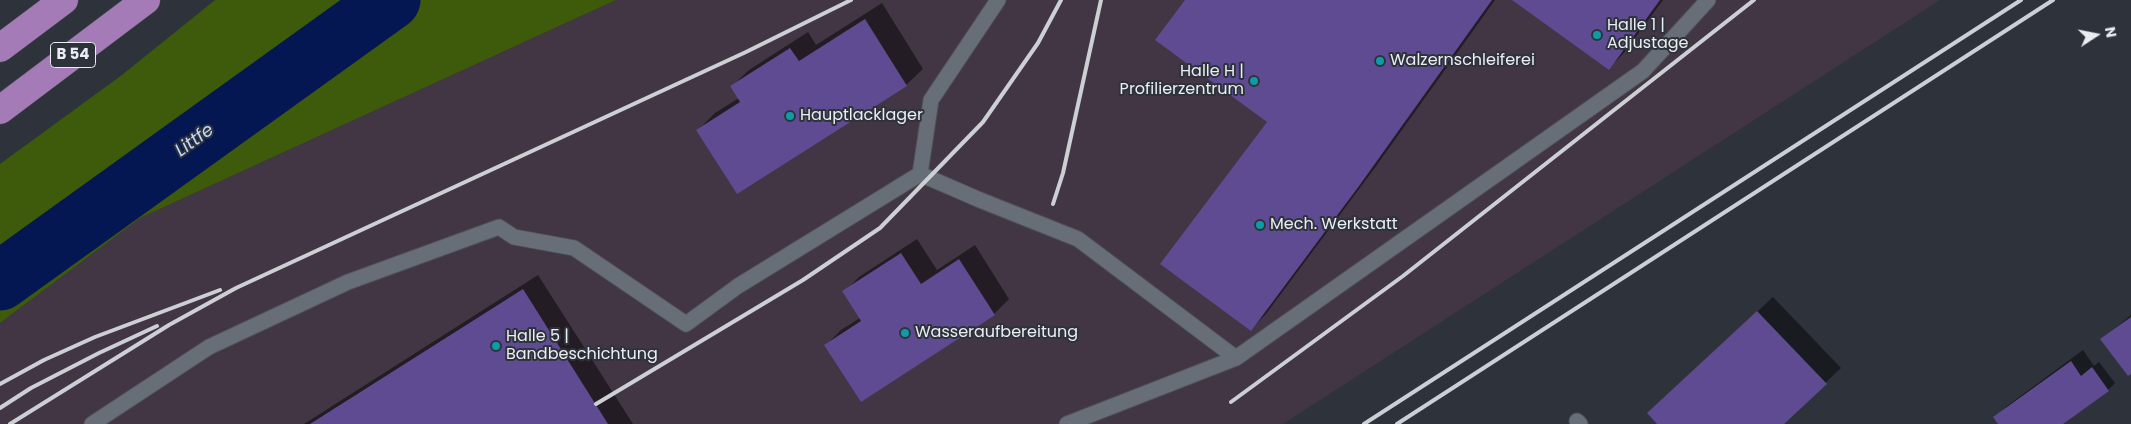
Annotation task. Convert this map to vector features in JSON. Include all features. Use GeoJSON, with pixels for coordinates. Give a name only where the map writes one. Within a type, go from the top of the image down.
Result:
{"type":"FeatureCollection","features":[{"type":"Feature","properties":{"kind":"highway"},"geometry":{"type":"LineString","coordinates":[[0,48],[64,0]]}},
{"type":"Feature","properties":{"kind":"highway","name":"B 54"},"geometry":{"type":"LineString","coordinates":[[0,110],[146,0]]}},
{"type":"Feature","properties":{"kind":"lane"},"geometry":{"type":"LineString","coordinates":[[92,424],[209,347],[348,282],[499,227],[514,237],[574,248],[686,324],[738,286],[920,174],[931,100],[998,0]]}},
{"type":"Feature","properties":{"kind":"lane"},"geometry":{"type":"LineString","coordinates":[[1067,424],[1236,358],[1643,71],[1708,0]]}},
{"type":"Feature","properties":{"kind":"lane"},"geometry":{"type":"LineString","coordinates":[[920,174],[1078,239],[1236,358]]}},
{"type":"Feature","properties":{"kind":"shaded area"},"geometry":{"type":"Polygon","coordinates":[[[616,0],[1940,0],[1283,424],[0,424],[0,323],[140,218],[616,0]]]}},
{"type":"Feature","properties":{"kind":"green space"},"geometry":{"type":"Polygon","coordinates":[[[215,0],[616,0],[140,218],[0,323],[0,164],[122,75],[215,0]]]}},
{"type":"Feature","properties":{"kind":"building"},"geometry":{"type":"Polygon","coordinates":[[[1185,0],[1492,0],[1359,186],[1251,331],[1160,264],[1267,122],[1155,40],[1185,0]]]}},
{"type":"Feature","properties":{"kind":"building","name":"Halle 1 | Adjustage"},"geometry":{"type":"Polygon","coordinates":[[[1512,0],[1660,0],[1609,70],[1512,0]]]}},
{"type":"Feature","properties":{"kind":"building","name":"Hauptlacklager"},"geometry":{"type":"Polygon","coordinates":[[[865,19],[907,86],[737,194],[696,130],[740,102],[730,86],[790,48],[799,61],[865,19]]]}},
{"type":"Feature","properties":{"kind":"building","name":"Wasseraufbereitung"},"geometry":{"type":"Polygon","coordinates":[[[901,253],[921,284],[959,259],[995,315],[861,402],[824,345],[861,321],[842,291],[901,253]]]}},
{"type":"Feature","properties":{"kind":"building","name":"Halle 5 | Bandbeschichtung"},"geometry":{"type":"Polygon","coordinates":[[[523,289],[608,424],[310,424],[523,289]]]}},
{"type":"Feature","properties":{"kind":"building"},"geometry":{"type":"Polygon","coordinates":[[[1757,311],[1827,384],[1784,424],[1657,424],[1647,413],[1757,311]]]}},
{"type":"Feature","properties":{"kind":"building"},"geometry":{"type":"Polygon","coordinates":[[[2131,317],[2131,374],[2128,376],[2100,339],[2131,317]]]}},
{"type":"Feature","properties":{"kind":"building"},"geometry":{"type":"Polygon","coordinates":[[[2071,361],[2081,376],[2092,367],[2109,391],[2063,424],[1998,424],[1993,417],[2071,361]]]}},
{"type":"Feature","properties":{"kind":"waterway","name":"Littfe"},"geometry":{"type":"LineString","coordinates":[[0,281],[391,0]]}},
{"type":"Feature","properties":{"kind":"railway"},"geometry":{"type":"LineString","coordinates":[[10,424],[169,325],[236,288],[746,52],[851,0]]}},
{"type":"Feature","properties":{"kind":"railway"},"geometry":{"type":"LineString","coordinates":[[596,404],[803,280],[880,228],[983,122],[1038,43],[1061,0]]}},
{"type":"Feature","properties":{"kind":"railway"},"geometry":{"type":"LineString","coordinates":[[1053,204],[1063,173],[1101,0]]}},
{"type":"Feature","properties":{"kind":"railway"},"geometry":{"type":"LineString","coordinates":[[1231,402],[1403,276],[1754,0]]}},
{"type":"Feature","properties":{"kind":"railway"},"geometry":{"type":"LineString","coordinates":[[1364,424],[2021,0]]}},
{"type":"Feature","properties":{"kind":"railway"},"geometry":{"type":"LineString","coordinates":[[1397,424],[2053,0]]}},
{"type":"Feature","properties":{"kind":"railway"},"geometry":{"type":"LineString","coordinates":[[0,384],[44,360],[95,337],[220,290]]}},
{"type":"Feature","properties":{"kind":"railway"},"geometry":{"type":"LineString","coordinates":[[0,408],[31,388],[157,326]]}},
{"type":"Feature","properties":{"kind":"place","name":"Halle 1 | Adjustage"},"geometry":{"type":"Point","coordinates":[1597,35]}},
{"type":"Feature","properties":{"kind":"place","name":"Walzernschleiferei"},"geometry":{"type":"Point","coordinates":[1380,61]}},
{"type":"Feature","properties":{"kind":"place","name":"Halle H | Profilierzentrum"},"geometry":{"type":"Point","coordinates":[1254,81]}},
{"type":"Feature","properties":{"kind":"place","name":"Hauptlacklager"},"geometry":{"type":"Point","coordinates":[790,116]}},
{"type":"Feature","properties":{"kind":"place","name":"Mech. Werkstatt"},"geometry":{"type":"Point","coordinates":[1260,225]}},
{"type":"Feature","properties":{"kind":"place","name":"Wasseraufbereitung"},"geometry":{"type":"Point","coordinates":[905,333]}},
{"type":"Feature","properties":{"kind":"place","name":"Halle 5 | Bandbeschichtung"},"geometry":{"type":"Point","coordinates":[496,346]}}]}
